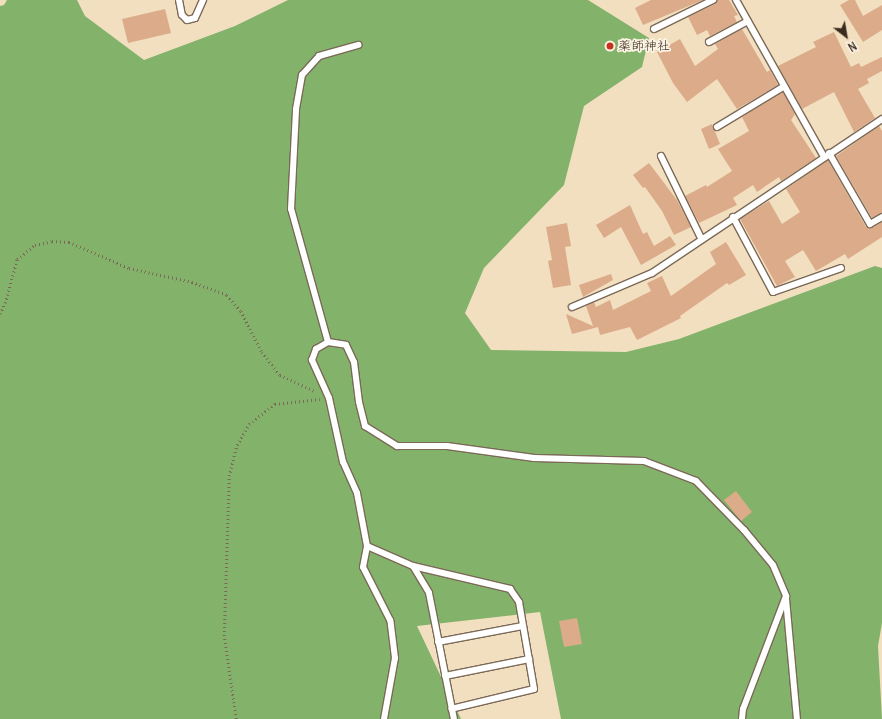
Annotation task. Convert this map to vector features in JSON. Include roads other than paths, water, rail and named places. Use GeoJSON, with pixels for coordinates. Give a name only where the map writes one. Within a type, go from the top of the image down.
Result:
{"type":"FeatureCollection","features":[{"type":"Feature","properties":{"kind":"lane"},"geometry":{"type":"LineString","coordinates":[[179,0],[182,15],[187,20],[195,18],[203,0]]}},
{"type":"Feature","properties":{"kind":"lane"},"geometry":{"type":"LineString","coordinates":[[654,30],[713,0]]}},
{"type":"Feature","properties":{"kind":"lane"},"geometry":{"type":"LineString","coordinates":[[736,0],[783,87],[870,224],[882,217]]}},
{"type":"Feature","properties":{"kind":"lane"},"geometry":{"type":"LineString","coordinates":[[709,42],[748,21]]}},
{"type":"Feature","properties":{"kind":"lane"},"geometry":{"type":"LineString","coordinates":[[328,342],[291,209],[296,109],[302,75],[319,56],[358,45]]}},
{"type":"Feature","properties":{"kind":"lane"},"geometry":{"type":"LineString","coordinates":[[717,127],[783,87]]}},
{"type":"Feature","properties":{"kind":"lane"},"geometry":{"type":"LineString","coordinates":[[572,307],[652,273],[702,240],[733,217],[882,119]]}},
{"type":"Feature","properties":{"kind":"lane"},"geometry":{"type":"LineString","coordinates":[[661,156],[702,240]]}},
{"type":"Feature","properties":{"kind":"lane"},"geometry":{"type":"LineString","coordinates":[[733,217],[773,292],[841,268]]}},
{"type":"Feature","properties":{"kind":"lane"},"geometry":{"type":"LineString","coordinates":[[384,719],[395,658],[390,620],[362,567],[367,546],[357,493],[343,462],[329,398],[312,360],[316,349],[328,342],[346,345],[354,362],[359,402],[365,426],[397,446],[447,446],[534,458],[644,461],[696,481],[744,530],[773,565],[786,596],[797,719]]}},
{"type":"Feature","properties":{"kind":"lane"},"geometry":{"type":"LineString","coordinates":[[367,546],[413,566],[510,589],[519,602],[534,689],[451,709]]}},
{"type":"Feature","properties":{"kind":"lane"},"geometry":{"type":"LineString","coordinates":[[413,566],[429,593],[454,719]]}},
{"type":"Feature","properties":{"kind":"lane"},"geometry":{"type":"LineString","coordinates":[[742,719],[743,709],[786,596]]}},
{"type":"Feature","properties":{"kind":"lane"},"geometry":{"type":"LineString","coordinates":[[438,642],[523,626]]}},
{"type":"Feature","properties":{"kind":"lane"},"geometry":{"type":"LineString","coordinates":[[445,676],[529,659]]}},
{"type":"Feature","properties":{"kind":"place","name":"薬師神社"},"geometry":{"type":"Point","coordinates":[610,46]}}]}
